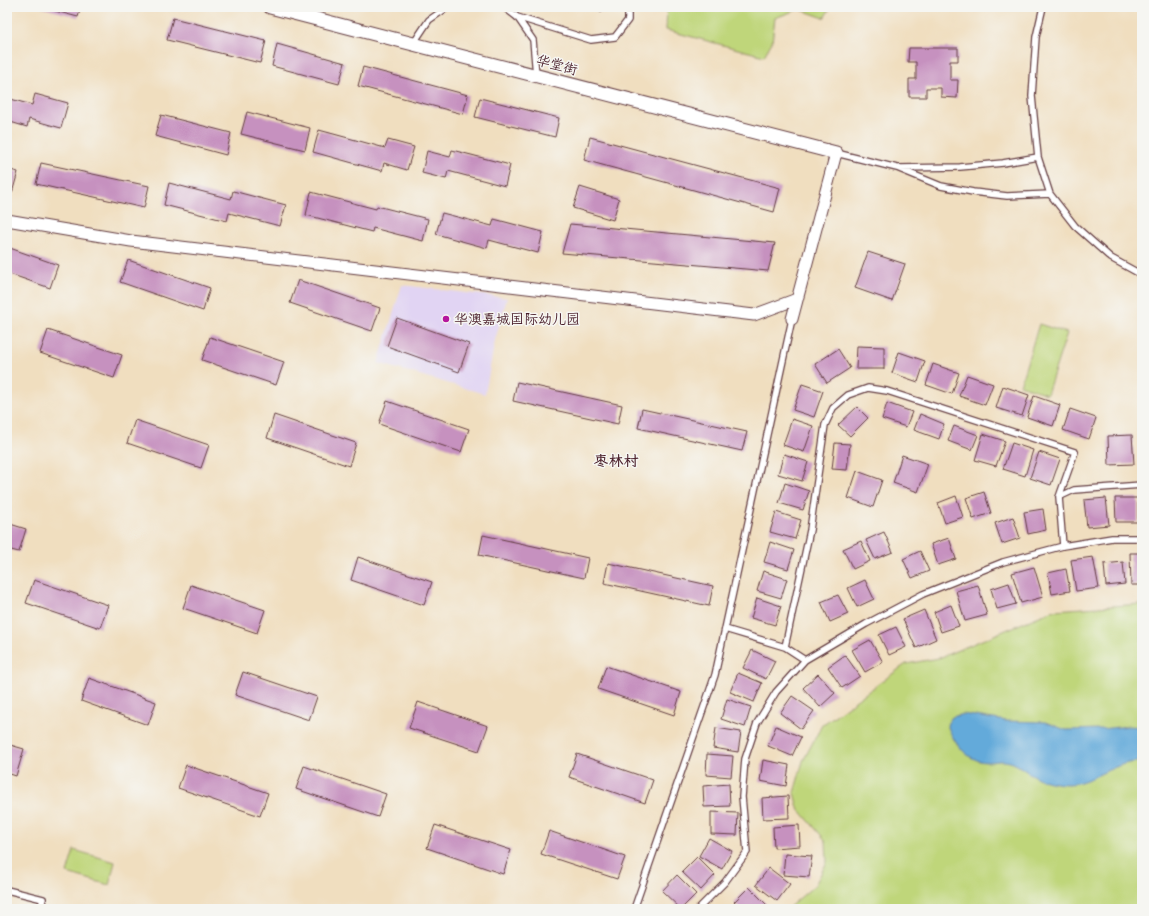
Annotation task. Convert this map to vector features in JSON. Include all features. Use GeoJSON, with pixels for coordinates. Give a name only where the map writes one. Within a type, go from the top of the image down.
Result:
{"type":"FeatureCollection","features":[{"type":"Feature","properties":{"kind":"street","name":"华堂街"},"geometry":{"type":"LineString","coordinates":[[270,7],[836,153]]}},
{"type":"Feature","properties":{"kind":"street"},"geometry":{"type":"LineString","coordinates":[[792,319],[836,153]]}},
{"type":"Feature","properties":{"kind":"street"},"geometry":{"type":"LineString","coordinates":[[7,220],[131,241],[754,315],[797,299]]}},
{"type":"Feature","properties":{"kind":"lane"},"geometry":{"type":"LineString","coordinates":[[413,44],[429,20],[448,7]]}},
{"type":"Feature","properties":{"kind":"lane"},"geometry":{"type":"LineString","coordinates":[[504,7],[516,17],[533,40],[536,76]]}},
{"type":"Feature","properties":{"kind":"lane"},"geometry":{"type":"LineString","coordinates":[[516,17],[591,40],[615,37],[628,20],[628,7]]}},
{"type":"Feature","properties":{"kind":"lane"},"geometry":{"type":"LineString","coordinates":[[1043,7],[1036,37],[1032,96],[1038,157],[1050,194],[1075,226],[1111,258],[1142,275]]}},
{"type":"Feature","properties":{"kind":"lane"},"geometry":{"type":"LineString","coordinates":[[836,153],[897,168],[941,186],[1007,196],[1050,194]]}},
{"type":"Feature","properties":{"kind":"lane"},"geometry":{"type":"LineString","coordinates":[[897,168],[960,167],[1038,157]]}},
{"type":"Feature","properties":{"kind":"lane"},"geometry":{"type":"LineString","coordinates":[[634,909],[715,676],[792,319]]}},
{"type":"Feature","properties":{"kind":"lane"},"geometry":{"type":"LineString","coordinates":[[785,647],[810,530],[825,425],[833,408],[848,395],[868,388],[887,391],[1075,452],[1059,498],[1063,546]]}},
{"type":"Feature","properties":{"kind":"lane"},"geometry":{"type":"LineString","coordinates":[[1059,498],[1074,490],[1142,485]]}},
{"type":"Feature","properties":{"kind":"lane"},"geometry":{"type":"LineString","coordinates":[[698,909],[725,882],[747,852],[742,797],[745,759],[757,723],[776,692],[805,660],[866,624],[923,594],[1003,562],[1063,546],[1112,538],[1142,538]]}},
{"type":"Feature","properties":{"kind":"lane"},"geometry":{"type":"LineString","coordinates":[[725,629],[785,647],[805,660]]}},
{"type":"Feature","properties":{"kind":"lane"},"geometry":{"type":"LineString","coordinates":[[7,890],[43,899],[40,909]]}},
{"type":"Feature","properties":{"kind":"shaded area","name":"华澳嘉城国际幼儿园"},"geometry":{"type":"Polygon","coordinates":[[[402,285],[507,298],[495,340],[485,394],[378,363],[402,285]]]}},
{"type":"Feature","properties":{"kind":"green space"},"geometry":{"type":"Polygon","coordinates":[[[667,7],[831,7],[824,18],[799,9],[775,18],[772,42],[764,56],[666,30],[667,7]]]}},
{"type":"Feature","properties":{"kind":"green space"},"geometry":{"type":"Polygon","coordinates":[[[1039,324],[1067,333],[1047,394],[1020,385],[1039,324]]]}},
{"type":"Feature","properties":{"kind":"green space"},"geometry":{"type":"Polygon","coordinates":[[[1142,604],[1142,909],[787,909],[815,885],[827,862],[826,841],[798,808],[794,793],[803,761],[822,725],[906,664],[939,658],[1054,610],[1142,604]]]}},
{"type":"Feature","properties":{"kind":"green space"},"geometry":{"type":"Polygon","coordinates":[[[74,850],[115,862],[109,885],[67,873],[74,850]]]}},
{"type":"Feature","properties":{"kind":"water"},"geometry":{"type":"Polygon","coordinates":[[[963,714],[1006,721],[1045,722],[1066,730],[1129,726],[1142,727],[1142,762],[1123,764],[1078,783],[1064,784],[1046,781],[1013,763],[1002,761],[979,761],[966,754],[952,737],[947,724],[952,717],[963,714]]]}},
{"type":"Feature","properties":{"kind":"building"},"geometry":{"type":"Polygon","coordinates":[[[40,7],[81,7],[78,17],[40,7]]]}},
{"type":"Feature","properties":{"kind":"building"},"geometry":{"type":"Polygon","coordinates":[[[584,7],[603,7],[601,12],[584,7]]]}},
{"type":"Feature","properties":{"kind":"building"},"geometry":{"type":"Polygon","coordinates":[[[173,18],[266,41],[260,63],[167,40],[173,18]]]}},
{"type":"Feature","properties":{"kind":"building"},"geometry":{"type":"Polygon","coordinates":[[[277,44],[345,63],[339,84],[272,66],[277,44]]]}},
{"type":"Feature","properties":{"kind":"building"},"geometry":{"type":"Polygon","coordinates":[[[909,48],[958,48],[958,61],[950,61],[950,80],[958,80],[957,98],[941,97],[941,88],[926,88],[926,97],[909,97],[909,79],[916,79],[916,62],[908,62],[909,48]]]}},
{"type":"Feature","properties":{"kind":"building"},"geometry":{"type":"Polygon","coordinates":[[[363,67],[468,95],[463,114],[358,86],[363,67]]]}},
{"type":"Feature","properties":{"kind":"building"},"geometry":{"type":"Polygon","coordinates":[[[35,94],[68,103],[61,128],[29,119],[27,127],[7,121],[7,98],[32,105],[35,94]]]}},
{"type":"Feature","properties":{"kind":"building"},"geometry":{"type":"Polygon","coordinates":[[[480,98],[559,118],[555,137],[475,117],[480,98]]]}},
{"type":"Feature","properties":{"kind":"building"},"geometry":{"type":"Polygon","coordinates":[[[247,112],[310,128],[305,150],[241,134],[247,112]]]}},
{"type":"Feature","properties":{"kind":"building"},"geometry":{"type":"Polygon","coordinates":[[[161,115],[231,133],[226,155],[155,136],[161,115]]]}},
{"type":"Feature","properties":{"kind":"building"},"geometry":{"type":"Polygon","coordinates":[[[319,130],[385,148],[388,140],[414,147],[407,170],[384,163],[382,171],[313,152],[319,130]]]}},
{"type":"Feature","properties":{"kind":"building"},"geometry":{"type":"Polygon","coordinates":[[[590,137],[780,188],[774,212],[584,160],[590,137]]]}},
{"type":"Feature","properties":{"kind":"building"},"geometry":{"type":"Polygon","coordinates":[[[452,150],[510,165],[505,186],[448,171],[446,179],[422,173],[427,151],[450,157],[452,150]]]}},
{"type":"Feature","properties":{"kind":"building"},"geometry":{"type":"Polygon","coordinates":[[[41,163],[149,186],[144,208],[36,184],[41,163]]]}},
{"type":"Feature","properties":{"kind":"building"},"geometry":{"type":"Polygon","coordinates":[[[7,169],[18,172],[12,193],[7,191],[7,169]]]}},
{"type":"Feature","properties":{"kind":"building"},"geometry":{"type":"Polygon","coordinates":[[[169,183],[231,199],[233,191],[286,205],[280,226],[229,213],[227,221],[164,205],[169,183]]]}},
{"type":"Feature","properties":{"kind":"building"},"geometry":{"type":"Polygon","coordinates":[[[580,187],[619,199],[613,220],[573,208],[580,187]]]}},
{"type":"Feature","properties":{"kind":"building"},"geometry":{"type":"Polygon","coordinates":[[[311,192],[376,209],[377,206],[428,219],[423,241],[373,228],[372,232],[306,215],[311,192]]]}},
{"type":"Feature","properties":{"kind":"building"},"geometry":{"type":"Polygon","coordinates":[[[442,213],[492,226],[494,219],[543,232],[538,253],[489,240],[487,248],[436,234],[442,213]]]}},
{"type":"Feature","properties":{"kind":"building"},"geometry":{"type":"Polygon","coordinates":[[[570,224],[775,243],[768,271],[562,253],[570,224]]]}},
{"type":"Feature","properties":{"kind":"building"},"geometry":{"type":"Polygon","coordinates":[[[7,247],[58,265],[50,288],[7,273],[7,247]]]}},
{"type":"Feature","properties":{"kind":"building"},"geometry":{"type":"Polygon","coordinates":[[[868,252],[905,264],[892,301],[855,288],[868,252]]]}},
{"type":"Feature","properties":{"kind":"building"},"geometry":{"type":"Polygon","coordinates":[[[128,260],[210,288],[203,311],[120,282],[128,260]]]}},
{"type":"Feature","properties":{"kind":"building"},"geometry":{"type":"Polygon","coordinates":[[[298,280],[380,308],[372,331],[290,303],[298,280]]]}},
{"type":"Feature","properties":{"kind":"building"},"geometry":{"type":"Polygon","coordinates":[[[397,318],[469,344],[459,372],[387,346],[397,318]]]}},
{"type":"Feature","properties":{"kind":"building"},"geometry":{"type":"Polygon","coordinates":[[[48,330],[122,355],[114,378],[40,353],[48,330]]]}},
{"type":"Feature","properties":{"kind":"building"},"geometry":{"type":"Polygon","coordinates":[[[210,337],[284,362],[276,385],[202,360],[210,337]]]}},
{"type":"Feature","properties":{"kind":"building"},"geometry":{"type":"Polygon","coordinates":[[[857,346],[884,347],[884,369],[856,369],[857,346]]]}},
{"type":"Feature","properties":{"kind":"building"},"geometry":{"type":"Polygon","coordinates":[[[838,349],[850,368],[827,383],[815,364],[838,349]]]}},
{"type":"Feature","properties":{"kind":"building"},"geometry":{"type":"Polygon","coordinates":[[[899,352],[925,361],[918,382],[892,373],[899,352]]]}},
{"type":"Feature","properties":{"kind":"building"},"geometry":{"type":"Polygon","coordinates":[[[933,364],[959,373],[952,394],[926,385],[933,364]]]}},
{"type":"Feature","properties":{"kind":"building"},"geometry":{"type":"Polygon","coordinates":[[[967,375],[993,384],[985,405],[959,396],[967,375]]]}},
{"type":"Feature","properties":{"kind":"building"},"geometry":{"type":"Polygon","coordinates":[[[517,382],[622,405],[618,424],[513,401],[517,382]]]}},
{"type":"Feature","properties":{"kind":"building"},"geometry":{"type":"Polygon","coordinates":[[[802,384],[823,391],[814,417],[793,410],[802,384]]]}},
{"type":"Feature","properties":{"kind":"building"},"geometry":{"type":"Polygon","coordinates":[[[1003,386],[1029,395],[1022,416],[996,408],[1003,386]]]}},
{"type":"Feature","properties":{"kind":"building"},"geometry":{"type":"Polygon","coordinates":[[[1034,396],[1060,405],[1053,426],[1027,417],[1034,396]]]}},
{"type":"Feature","properties":{"kind":"building"},"geometry":{"type":"Polygon","coordinates":[[[387,401],[469,429],[461,452],[379,424],[387,401]]]}},
{"type":"Feature","properties":{"kind":"building"},"geometry":{"type":"Polygon","coordinates":[[[887,403],[912,412],[906,427],[882,419],[887,403]]]}},
{"type":"Feature","properties":{"kind":"building"},"geometry":{"type":"Polygon","coordinates":[[[857,407],[868,418],[850,436],[838,425],[857,407]]]}},
{"type":"Feature","properties":{"kind":"building"},"geometry":{"type":"Polygon","coordinates":[[[642,409],[747,432],[742,451],[638,428],[642,409]]]}},
{"type":"Feature","properties":{"kind":"building"},"geometry":{"type":"Polygon","coordinates":[[[1070,409],[1096,418],[1089,439],[1063,430],[1070,409]]]}},
{"type":"Feature","properties":{"kind":"building"},"geometry":{"type":"Polygon","coordinates":[[[920,414],[944,424],[939,439],[914,430],[920,414]]]}},
{"type":"Feature","properties":{"kind":"building"},"geometry":{"type":"Polygon","coordinates":[[[274,415],[356,443],[349,466],[267,438],[274,415]]]}},
{"type":"Feature","properties":{"kind":"building"},"geometry":{"type":"Polygon","coordinates":[[[792,419],[813,426],[804,452],[783,445],[792,419]]]}},
{"type":"Feature","properties":{"kind":"building"},"geometry":{"type":"Polygon","coordinates":[[[135,420],[209,445],[201,468],[127,443],[135,420]]]}},
{"type":"Feature","properties":{"kind":"building"},"geometry":{"type":"Polygon","coordinates":[[[954,426],[978,435],[972,450],[948,441],[954,426]]]}},
{"type":"Feature","properties":{"kind":"building"},"geometry":{"type":"Polygon","coordinates":[[[983,434],[1005,441],[996,466],[975,460],[983,434]]]}},
{"type":"Feature","properties":{"kind":"building"},"geometry":{"type":"Polygon","coordinates":[[[1132,435],[1134,464],[1109,465],[1108,436],[1132,435]]]}},
{"type":"Feature","properties":{"kind":"building"},"geometry":{"type":"Polygon","coordinates":[[[835,443],[850,444],[847,470],[832,469],[835,443]]]}},
{"type":"Feature","properties":{"kind":"building"},"geometry":{"type":"Polygon","coordinates":[[[1012,443],[1033,450],[1025,476],[1003,469],[1012,443]]]}},
{"type":"Feature","properties":{"kind":"building"},"geometry":{"type":"Polygon","coordinates":[[[1039,452],[1060,459],[1051,485],[1030,478],[1039,452]]]}},
{"type":"Feature","properties":{"kind":"building"},"geometry":{"type":"Polygon","coordinates":[[[784,454],[808,462],[802,481],[778,474],[784,454]]]}},
{"type":"Feature","properties":{"kind":"building"},"geometry":{"type":"Polygon","coordinates":[[[902,455],[928,464],[918,492],[893,483],[902,455]]]}},
{"type":"Feature","properties":{"kind":"building"},"geometry":{"type":"Polygon","coordinates":[[[857,471],[882,480],[873,507],[848,498],[857,471]]]}},
{"type":"Feature","properties":{"kind":"building"},"geometry":{"type":"Polygon","coordinates":[[[785,483],[809,491],[803,510],[779,503],[785,483]]]}},
{"type":"Feature","properties":{"kind":"building"},"geometry":{"type":"Polygon","coordinates":[[[984,492],[991,513],[973,519],[966,498],[984,492]]]}},
{"type":"Feature","properties":{"kind":"building"},"geometry":{"type":"Polygon","coordinates":[[[956,496],[963,517],[945,523],[938,503],[956,496]]]}},
{"type":"Feature","properties":{"kind":"building"},"geometry":{"type":"Polygon","coordinates":[[[1106,498],[1109,525],[1087,527],[1084,500],[1106,498]]]}},
{"type":"Feature","properties":{"kind":"building"},"geometry":{"type":"Polygon","coordinates":[[[1115,498],[1138,498],[1138,522],[1116,522],[1115,498]]]}},
{"type":"Feature","properties":{"kind":"building"},"geometry":{"type":"Polygon","coordinates":[[[1043,509],[1046,530],[1028,534],[1024,512],[1043,509]]]}},
{"type":"Feature","properties":{"kind":"building"},"geometry":{"type":"Polygon","coordinates":[[[776,512],[801,520],[795,539],[770,532],[776,512]]]}},
{"type":"Feature","properties":{"kind":"building"},"geometry":{"type":"Polygon","coordinates":[[[1013,517],[1020,538],[1002,544],[995,523],[1013,517]]]}},
{"type":"Feature","properties":{"kind":"building"},"geometry":{"type":"Polygon","coordinates":[[[7,523],[26,529],[19,552],[7,549],[7,523]]]}},
{"type":"Feature","properties":{"kind":"building"},"geometry":{"type":"Polygon","coordinates":[[[884,532],[893,552],[875,559],[866,540],[884,532]]]}},
{"type":"Feature","properties":{"kind":"building"},"geometry":{"type":"Polygon","coordinates":[[[483,535],[588,558],[584,578],[479,555],[483,535]]]}},
{"type":"Feature","properties":{"kind":"building"},"geometry":{"type":"Polygon","coordinates":[[[949,538],[956,559],[938,565],[931,544],[949,538]]]}},
{"type":"Feature","properties":{"kind":"building"},"geometry":{"type":"Polygon","coordinates":[[[861,541],[870,561],[853,569],[843,549],[861,541]]]}},
{"type":"Feature","properties":{"kind":"building"},"geometry":{"type":"Polygon","coordinates":[[[770,542],[794,550],[788,569],[764,562],[770,542]]]}},
{"type":"Feature","properties":{"kind":"building"},"geometry":{"type":"Polygon","coordinates":[[[920,551],[929,571],[912,578],[903,559],[920,551]]]}},
{"type":"Feature","properties":{"kind":"building"},"geometry":{"type":"Polygon","coordinates":[[[1130,553],[1142,553],[1142,585],[1131,585],[1130,553]]]}},
{"type":"Feature","properties":{"kind":"building"},"geometry":{"type":"Polygon","coordinates":[[[358,557],[432,582],[424,605],[351,580],[358,557]]]}},
{"type":"Feature","properties":{"kind":"building"},"geometry":{"type":"Polygon","coordinates":[[[1093,557],[1099,588],[1076,591],[1071,560],[1093,557]]]}},
{"type":"Feature","properties":{"kind":"building"},"geometry":{"type":"Polygon","coordinates":[[[1123,562],[1125,584],[1106,586],[1104,564],[1123,562]]]}},
{"type":"Feature","properties":{"kind":"building"},"geometry":{"type":"Polygon","coordinates":[[[608,563],[713,586],[709,606],[604,583],[608,563]]]}},
{"type":"Feature","properties":{"kind":"building"},"geometry":{"type":"Polygon","coordinates":[[[1034,567],[1043,597],[1021,603],[1012,573],[1034,567]]]}},
{"type":"Feature","properties":{"kind":"building"},"geometry":{"type":"Polygon","coordinates":[[[1066,569],[1070,591],[1052,594],[1048,573],[1066,569]]]}},
{"type":"Feature","properties":{"kind":"building"},"geometry":{"type":"Polygon","coordinates":[[[763,571],[787,579],[781,598],[757,591],[763,571]]]}},
{"type":"Feature","properties":{"kind":"building"},"geometry":{"type":"Polygon","coordinates":[[[34,580],[108,605],[100,628],[26,603],[34,580]]]}},
{"type":"Feature","properties":{"kind":"building"},"geometry":{"type":"Polygon","coordinates":[[[865,580],[874,599],[857,607],[848,588],[865,580]]]}},
{"type":"Feature","properties":{"kind":"building"},"geometry":{"type":"Polygon","coordinates":[[[1009,583],[1016,604],[997,609],[991,589],[1009,583]]]}},
{"type":"Feature","properties":{"kind":"building"},"geometry":{"type":"Polygon","coordinates":[[[191,585],[265,610],[257,633],[183,608],[191,585]]]}},
{"type":"Feature","properties":{"kind":"building"},"geometry":{"type":"Polygon","coordinates":[[[978,585],[987,615],[965,621],[956,591],[978,585]]]}},
{"type":"Feature","properties":{"kind":"building"},"geometry":{"type":"Polygon","coordinates":[[[838,595],[848,614],[830,622],[821,602],[838,595]]]}},
{"type":"Feature","properties":{"kind":"building"},"geometry":{"type":"Polygon","coordinates":[[[757,598],[781,606],[775,625],[751,618],[757,598]]]}},
{"type":"Feature","properties":{"kind":"building"},"geometry":{"type":"Polygon","coordinates":[[[951,605],[959,626],[941,632],[934,612],[951,605]]]}},
{"type":"Feature","properties":{"kind":"building"},"geometry":{"type":"Polygon","coordinates":[[[924,610],[936,639],[916,648],[903,619],[924,610]]]}},
{"type":"Feature","properties":{"kind":"building"},"geometry":{"type":"Polygon","coordinates":[[[896,627],[906,647],[889,655],[879,635],[896,627]]]}},
{"type":"Feature","properties":{"kind":"building"},"geometry":{"type":"Polygon","coordinates":[[[870,640],[883,662],[865,672],[852,650],[870,640]]]}},
{"type":"Feature","properties":{"kind":"building"},"geometry":{"type":"Polygon","coordinates":[[[752,650],[775,661],[766,679],[743,668],[752,650]]]}},
{"type":"Feature","properties":{"kind":"building"},"geometry":{"type":"Polygon","coordinates":[[[845,655],[860,676],[842,688],[828,667],[845,655]]]}},
{"type":"Feature","properties":{"kind":"building"},"geometry":{"type":"Polygon","coordinates":[[[606,666],[681,692],[674,715],[598,689],[606,666]]]}},
{"type":"Feature","properties":{"kind":"building"},"geometry":{"type":"Polygon","coordinates":[[[243,672],[317,697],[309,720],[235,695],[243,672]]]}},
{"type":"Feature","properties":{"kind":"building"},"geometry":{"type":"Polygon","coordinates":[[[738,673],[762,683],[754,702],[730,692],[738,673]]]}},
{"type":"Feature","properties":{"kind":"building"},"geometry":{"type":"Polygon","coordinates":[[[818,674],[835,693],[820,707],[803,688],[818,674]]]}},
{"type":"Feature","properties":{"kind":"building"},"geometry":{"type":"Polygon","coordinates":[[[89,678],[156,702],[148,725],[81,701],[89,678]]]}},
{"type":"Feature","properties":{"kind":"building"},"geometry":{"type":"Polygon","coordinates":[[[792,696],[814,711],[801,729],[780,713],[792,696]]]}},
{"type":"Feature","properties":{"kind":"building"},"geometry":{"type":"Polygon","coordinates":[[[727,699],[751,707],[745,727],[721,719],[727,699]]]}},
{"type":"Feature","properties":{"kind":"building"},"geometry":{"type":"Polygon","coordinates":[[[418,702],[488,726],[479,751],[409,728],[418,702]]]}},
{"type":"Feature","properties":{"kind":"building"},"geometry":{"type":"Polygon","coordinates":[[[776,726],[801,737],[792,756],[768,746],[776,726]]]}},
{"type":"Feature","properties":{"kind":"building"},"geometry":{"type":"Polygon","coordinates":[[[716,728],[741,732],[738,752],[713,748],[716,728]]]}},
{"type":"Feature","properties":{"kind":"building"},"geometry":{"type":"Polygon","coordinates":[[[7,744],[24,749],[16,776],[7,773],[7,744]]]}},
{"type":"Feature","properties":{"kind":"building"},"geometry":{"type":"Polygon","coordinates":[[[577,754],[653,780],[645,803],[569,777],[577,754]]]}},
{"type":"Feature","properties":{"kind":"building"},"geometry":{"type":"Polygon","coordinates":[[[707,754],[733,756],[731,777],[706,775],[707,754]]]}},
{"type":"Feature","properties":{"kind":"building"},"geometry":{"type":"Polygon","coordinates":[[[763,760],[789,765],[786,786],[760,781],[763,760]]]}},
{"type":"Feature","properties":{"kind":"building"},"geometry":{"type":"Polygon","coordinates":[[[186,765],[268,793],[260,816],[178,788],[186,765]]]}},
{"type":"Feature","properties":{"kind":"building"},"geometry":{"type":"Polygon","coordinates":[[[304,766],[386,794],[378,817],[296,789],[304,766]]]}},
{"type":"Feature","properties":{"kind":"building"},"geometry":{"type":"Polygon","coordinates":[[[729,784],[730,806],[704,807],[703,786],[729,784]]]}},
{"type":"Feature","properties":{"kind":"building"},"geometry":{"type":"Polygon","coordinates":[[[788,796],[789,818],[763,819],[762,798],[788,796]]]}},
{"type":"Feature","properties":{"kind":"building"},"geometry":{"type":"Polygon","coordinates":[[[711,812],[738,813],[737,835],[711,834],[711,812]]]}},
{"type":"Feature","properties":{"kind":"building"},"geometry":{"type":"Polygon","coordinates":[[[435,825],[511,850],[503,874],[427,848],[435,825]]]}},
{"type":"Feature","properties":{"kind":"building"},"geometry":{"type":"Polygon","coordinates":[[[799,825],[800,846],[774,848],[773,827],[799,825]]]}},
{"type":"Feature","properties":{"kind":"building"},"geometry":{"type":"Polygon","coordinates":[[[549,831],[625,857],[617,879],[541,854],[549,831]]]}},
{"type":"Feature","properties":{"kind":"building"},"geometry":{"type":"Polygon","coordinates":[[[709,838],[732,851],[722,869],[699,856],[709,838]]]}},
{"type":"Feature","properties":{"kind":"building"},"geometry":{"type":"Polygon","coordinates":[[[785,854],[812,856],[809,877],[783,875],[785,854]]]}},
{"type":"Feature","properties":{"kind":"building"},"geometry":{"type":"Polygon","coordinates":[[[697,857],[715,875],[701,890],[682,872],[697,857]]]}},
{"type":"Feature","properties":{"kind":"building"},"geometry":{"type":"Polygon","coordinates":[[[769,868],[790,884],[777,901],[756,885],[769,868]]]}},
{"type":"Feature","properties":{"kind":"building"},"geometry":{"type":"Polygon","coordinates":[[[677,875],[696,894],[681,909],[662,891],[677,875]]]}},
{"type":"Feature","properties":{"kind":"building"},"geometry":{"type":"Polygon","coordinates":[[[749,887],[768,906],[765,909],[741,909],[734,902],[749,887]]]}},
{"type":"Feature","properties":{"kind":"place","name":"华澳嘉城国际幼儿园"},"geometry":{"type":"Point","coordinates":[446,319]}},
{"type":"Feature","properties":{"kind":"district","name":"枣林村"},"geometry":{"type":"Point","coordinates":[616,461]}}]}
